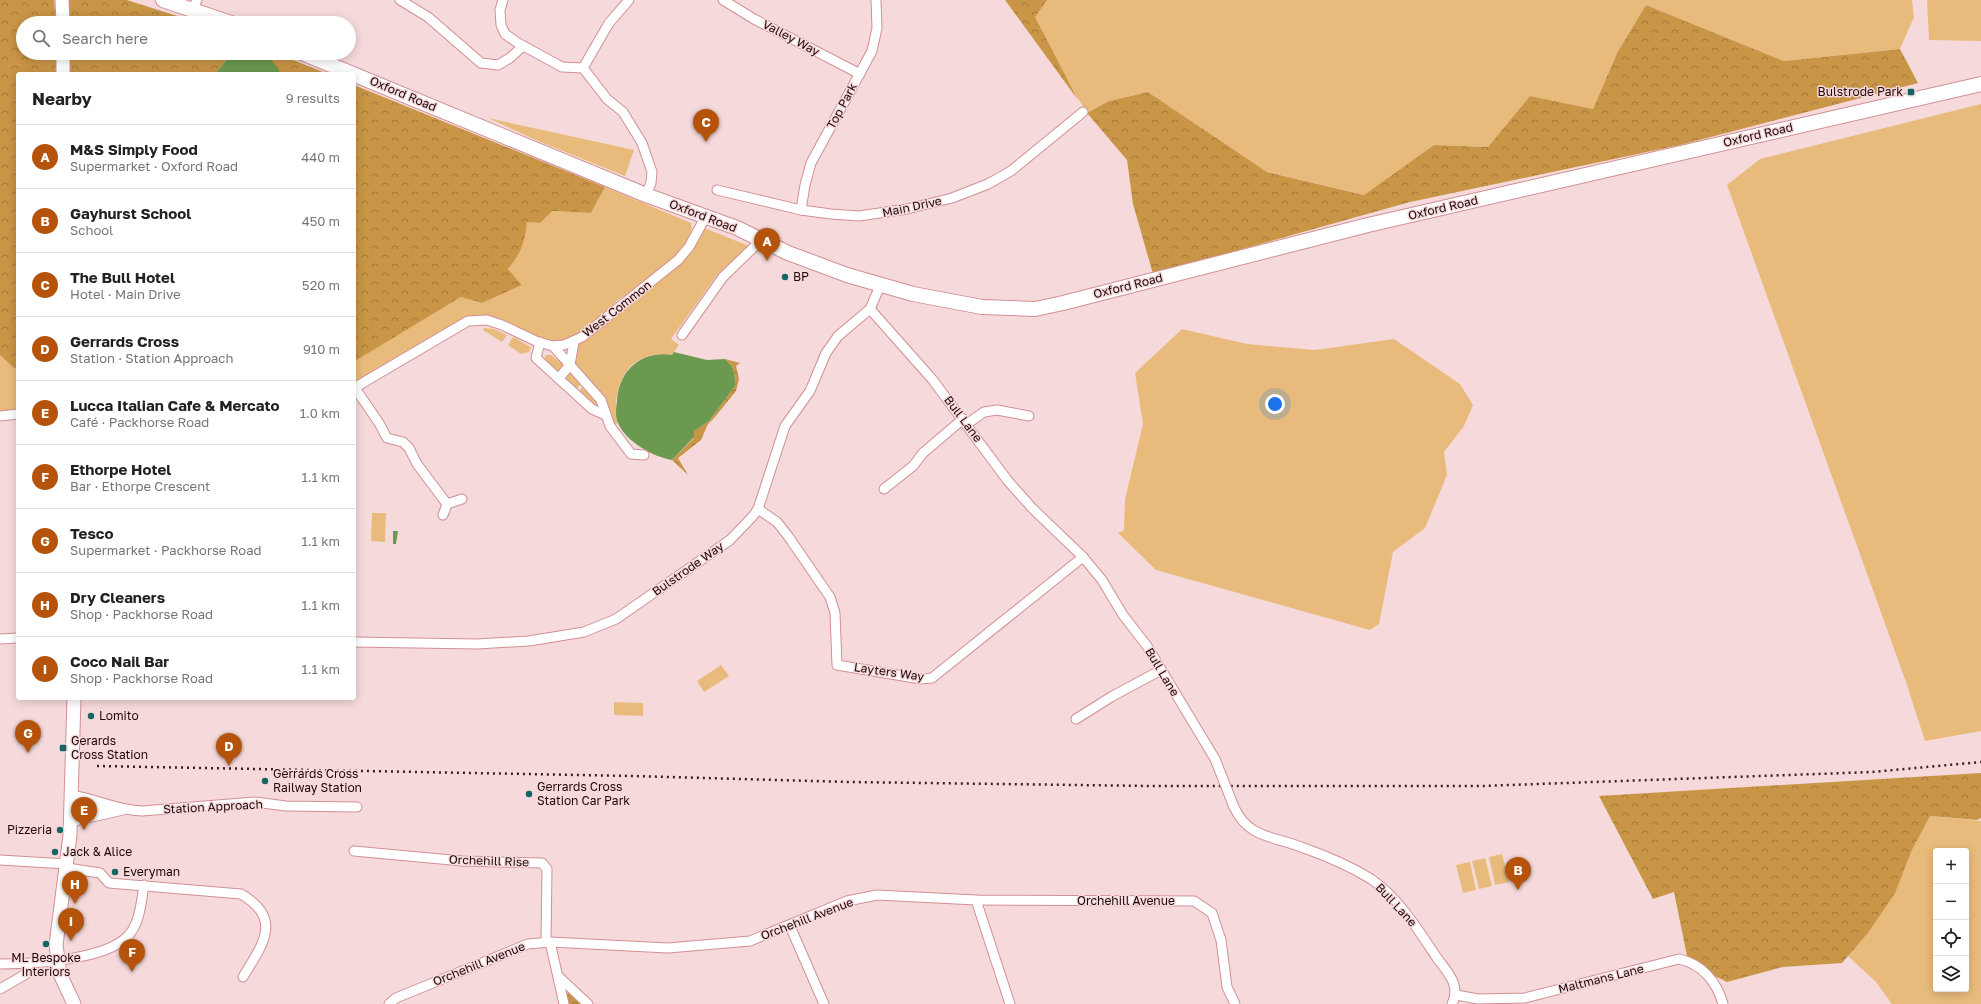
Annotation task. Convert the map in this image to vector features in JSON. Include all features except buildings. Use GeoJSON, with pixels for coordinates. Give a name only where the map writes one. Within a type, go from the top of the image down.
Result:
{"type":"FeatureCollection","features":[{"type":"Feature","properties":{"kind":"main road"},"geometry":{"type":"LineString","coordinates":[[62,0],[63,16]]}},
{"type":"Feature","properties":{"kind":"main road"},"geometry":{"type":"LineString","coordinates":[[163,0],[195,5],[217,16]]}},
{"type":"Feature","properties":{"kind":"main road"},"geometry":{"type":"LineString","coordinates":[[63,60],[63,72]]}},
{"type":"Feature","properties":{"kind":"main road","name":"Oxford Road"},"geometry":{"type":"LineString","coordinates":[[319,60],[348,72]]}},
{"type":"Feature","properties":{"kind":"main road","name":"Oxford Road"},"geometry":{"type":"LineString","coordinates":[[356,75],[646,195],[706,216],[815,264],[880,286],[926,297],[975,306],[1002,309],[1035,309],[1368,225],[1981,84]]}},
{"type":"Feature","properties":{"kind":"main road"},"geometry":{"type":"LineString","coordinates":[[74,700],[72,798],[67,866],[56,945],[60,974],[74,1004]]}},
{"type":"Feature","properties":{"kind":"street"},"geometry":{"type":"LineString","coordinates":[[400,0],[428,17],[481,64],[498,65],[510,58],[523,46]]}},
{"type":"Feature","properties":{"kind":"street"},"geometry":{"type":"LineString","coordinates":[[503,0],[500,10],[501,25],[505,34],[523,46],[562,67],[583,68],[607,99],[623,112],[642,143],[652,172],[651,183],[646,195]]}},
{"type":"Feature","properties":{"kind":"street"},"geometry":{"type":"LineString","coordinates":[[583,68],[609,23],[629,0]]}},
{"type":"Feature","properties":{"kind":"street","name":"Valley Way"},"geometry":{"type":"LineString","coordinates":[[723,0],[754,19],[860,74]]}},
{"type":"Feature","properties":{"kind":"street","name":"Top Park"},"geometry":{"type":"LineString","coordinates":[[801,210],[804,185],[811,164],[872,51],[877,28],[876,0]]}},
{"type":"Feature","properties":{"kind":"street","name":"Main Drive"},"geometry":{"type":"LineString","coordinates":[[717,190],[801,210],[859,216],[907,209],[952,198],[988,184],[1011,171],[1083,112]]}},
{"type":"Feature","properties":{"kind":"street","name":"West Common"},"geometry":{"type":"LineString","coordinates":[[356,387],[468,321],[487,320],[502,324],[540,342],[553,346],[574,342],[678,260],[689,247],[706,216]]}},
{"type":"Feature","properties":{"kind":"street"},"geometry":{"type":"LineString","coordinates":[[682,335],[723,277],[754,246],[758,238]]}},
{"type":"Feature","properties":{"kind":"street","name":"Bulstrode Way"},"geometry":{"type":"LineString","coordinates":[[356,642],[477,644],[529,641],[584,632],[616,619],[730,540],[758,509],[785,426],[810,391],[826,353],[838,336],[870,309],[880,286]]}},
{"type":"Feature","properties":{"kind":"street","name":"Bull Lane"},"geometry":{"type":"LineString","coordinates":[[870,309],[932,378],[1008,481],[1033,509],[1083,557],[1102,580],[1123,615],[1147,646],[1215,759],[1234,807],[1241,820],[1250,828],[1271,839],[1301,846],[1371,880],[1414,923],[1453,982],[1456,995]]}},
{"type":"Feature","properties":{"kind":"street"},"geometry":{"type":"LineString","coordinates":[[540,342],[536,358],[592,409],[605,415]]}},
{"type":"Feature","properties":{"kind":"street"},"geometry":{"type":"LineString","coordinates":[[559,378],[570,365],[574,342]]}},
{"type":"Feature","properties":{"kind":"street"},"geometry":{"type":"LineString","coordinates":[[553,346],[601,400],[610,426],[631,454],[644,455]]}},
{"type":"Feature","properties":{"kind":"street"},"geometry":{"type":"LineString","coordinates":[[575,393],[585,382]]}},
{"type":"Feature","properties":{"kind":"street"},"geometry":{"type":"LineString","coordinates":[[356,389],[379,422],[387,438],[403,442],[409,448],[417,464],[447,504]]}},
{"type":"Feature","properties":{"kind":"street"},"geometry":{"type":"LineString","coordinates":[[884,489],[912,466],[923,453],[965,421],[984,412],[997,410],[1029,416]]}},
{"type":"Feature","properties":{"kind":"street"},"geometry":{"type":"LineString","coordinates":[[0,416],[16,414]]}},
{"type":"Feature","properties":{"kind":"street"},"geometry":{"type":"LineString","coordinates":[[447,504],[462,499]]}},
{"type":"Feature","properties":{"kind":"street"},"geometry":{"type":"LineString","coordinates":[[443,515],[447,504]]}},
{"type":"Feature","properties":{"kind":"street","name":"Layters Way"},"geometry":{"type":"LineString","coordinates":[[758,509],[777,522],[830,597],[835,613],[837,665],[921,679],[932,678],[1083,557]]}},
{"type":"Feature","properties":{"kind":"street"},"geometry":{"type":"LineString","coordinates":[[0,639],[16,638]]}},
{"type":"Feature","properties":{"kind":"street"},"geometry":{"type":"LineString","coordinates":[[1076,719],[1111,697],[1161,670]]}},
{"type":"Feature","properties":{"kind":"street"},"geometry":{"type":"LineString","coordinates":[[72,798],[97,810],[125,810]]}},
{"type":"Feature","properties":{"kind":"street","name":"Station Approach"},"geometry":{"type":"LineString","coordinates":[[125,810],[149,810],[255,802],[286,806],[357,807]]}},
{"type":"Feature","properties":{"kind":"street"},"geometry":{"type":"LineString","coordinates":[[70,822],[125,810]]}},
{"type":"Feature","properties":{"kind":"street","name":"Orchehill Rise"},"geometry":{"type":"LineString","coordinates":[[354,851],[462,861],[542,863],[547,868],[548,942],[559,978],[564,1004]]}},
{"type":"Feature","properties":{"kind":"street"},"geometry":{"type":"LineString","coordinates":[[0,860],[67,866],[100,873],[109,883],[241,894],[254,902],[263,914],[266,922],[266,932],[261,946],[243,977]]}},
{"type":"Feature","properties":{"kind":"street"},"geometry":{"type":"LineString","coordinates":[[0,964],[28,964],[57,961],[114,947],[127,937],[136,924],[144,885]]}},
{"type":"Feature","properties":{"kind":"street","name":"Orchehill Avenue"},"geometry":{"type":"LineString","coordinates":[[389,1004],[396,998],[528,944],[548,942],[668,948],[750,941],[790,926],[847,901],[877,895],[976,900],[1194,901],[1212,913],[1221,940],[1227,987],[1235,1004]]}},
{"type":"Feature","properties":{"kind":"street"},"geometry":{"type":"LineString","coordinates":[[976,900],[1010,1004]]}},
{"type":"Feature","properties":{"kind":"street"},"geometry":{"type":"LineString","coordinates":[[790,926],[824,1004]]}},
{"type":"Feature","properties":{"kind":"street","name":"Maltmans Lane"},"geometry":{"type":"LineString","coordinates":[[1456,995],[1478,999],[1525,998],[1679,959],[1696,965],[1706,974],[1716,986],[1723,1004]]}},
{"type":"Feature","properties":{"kind":"street"},"geometry":{"type":"LineString","coordinates":[[0,989],[26,974],[28,964]]}},
{"type":"Feature","properties":{"kind":"street"},"geometry":{"type":"LineString","coordinates":[[559,978],[588,1004]]}},
{"type":"Feature","properties":{"kind":"street"},"geometry":{"type":"LineString","coordinates":[[1225,1004],[1227,987]]}},
{"type":"Feature","properties":{"kind":"street"},"geometry":{"type":"LineString","coordinates":[[1452,1004],[1456,995]]}},
{"type":"Feature","properties":{"kind":"shaded area"},"geometry":{"type":"Polygon","coordinates":[[[1017,0],[1912,0],[1914,17],[1900,49],[1784,61],[1646,5],[1617,53],[1593,109],[1530,96],[1488,147],[1434,145],[1365,195],[1267,172],[1148,92],[1109,101],[1087,113],[1017,0]]]}},
{"type":"Feature","properties":{"kind":"shaded area"},"geometry":{"type":"Polygon","coordinates":[[[1927,0],[1981,0],[1981,41],[1929,40],[1927,0]]]}},
{"type":"Feature","properties":{"kind":"shaded area"},"geometry":{"type":"Polygon","coordinates":[[[226,60],[272,60],[280,72],[217,72],[226,60]]]}},
{"type":"Feature","properties":{"kind":"shaded area"},"geometry":{"type":"Polygon","coordinates":[[[1981,104],[1981,731],[1925,741],[1906,682],[1727,185],[1760,159],[1981,104]]]}},
{"type":"Feature","properties":{"kind":"shaded area"},"geometry":{"type":"Polygon","coordinates":[[[488,118],[634,150],[625,176],[538,141],[488,118]]]}},
{"type":"Feature","properties":{"kind":"shaded area"},"geometry":{"type":"Polygon","coordinates":[[[605,187],[691,223],[691,232],[687,242],[680,251],[661,270],[635,292],[618,300],[608,313],[578,335],[568,340],[558,342],[536,339],[512,331],[480,317],[356,384],[356,360],[461,297],[482,303],[522,285],[508,269],[522,247],[527,222],[540,223],[551,211],[591,213],[605,187]]]}},
{"type":"Feature","properties":{"kind":"shaded area"},"geometry":{"type":"Polygon","coordinates":[[[704,228],[749,246],[717,275],[671,339],[679,345],[672,355],[657,354],[644,357],[634,363],[626,372],[620,383],[617,395],[616,409],[618,423],[614,425],[574,365],[579,343],[678,264],[704,228]]]}},
{"type":"Feature","properties":{"kind":"shaded area"},"geometry":{"type":"Polygon","coordinates":[[[484,328],[494,329],[507,335],[502,342],[483,330],[484,328]]]}},
{"type":"Feature","properties":{"kind":"shaded area"},"geometry":{"type":"Polygon","coordinates":[[[1182,329],[1247,344],[1315,350],[1394,339],[1460,384],[1473,405],[1464,426],[1444,452],[1447,475],[1425,528],[1393,552],[1379,624],[1370,630],[1156,570],[1118,533],[1124,530],[1125,499],[1143,424],[1135,373],[1182,329]]]}},
{"type":"Feature","properties":{"kind":"shaded area"},"geometry":{"type":"Polygon","coordinates":[[[513,337],[531,347],[529,352],[521,354],[508,345],[513,337]]]}},
{"type":"Feature","properties":{"kind":"shaded area"},"geometry":{"type":"Polygon","coordinates":[[[674,352],[707,360],[725,359],[733,368],[736,385],[709,421],[694,431],[694,437],[672,460],[657,456],[641,448],[627,436],[618,423],[616,412],[618,391],[627,372],[633,365],[650,356],[661,354],[672,355],[674,352]]]}},
{"type":"Feature","properties":{"kind":"shaded area"},"geometry":{"type":"Polygon","coordinates":[[[0,355],[15,369],[16,367],[16,410],[0,412],[0,355]]]}},
{"type":"Feature","properties":{"kind":"shaded area"},"geometry":{"type":"Polygon","coordinates":[[[546,355],[551,355],[564,365],[558,373],[545,362],[544,359],[546,355]]]}},
{"type":"Feature","properties":{"kind":"shaded area"},"geometry":{"type":"Polygon","coordinates":[[[569,370],[581,383],[578,388],[575,388],[563,377],[569,370]]]}},
{"type":"Feature","properties":{"kind":"shaded area"},"geometry":{"type":"Polygon","coordinates":[[[585,385],[597,403],[595,407],[578,392],[585,385]]]}},
{"type":"Feature","properties":{"kind":"shaded area"},"geometry":{"type":"Polygon","coordinates":[[[372,513],[386,513],[385,542],[371,541],[372,513]]]}},
{"type":"Feature","properties":{"kind":"shaded area"},"geometry":{"type":"Polygon","coordinates":[[[393,531],[398,531],[396,544],[393,544],[393,531]]]}},
{"type":"Feature","properties":{"kind":"shaded area"},"geometry":{"type":"Polygon","coordinates":[[[721,665],[729,676],[704,692],[697,681],[721,665]]]}},
{"type":"Feature","properties":{"kind":"shaded area"},"geometry":{"type":"Polygon","coordinates":[[[614,702],[643,703],[643,716],[614,715],[614,702]]]}},
{"type":"Feature","properties":{"kind":"shaded area"},"geometry":{"type":"Polygon","coordinates":[[[1930,816],[1981,821],[1981,1004],[1892,1004],[1876,982],[1848,956],[1868,933],[1930,816]]]}},
{"type":"Feature","properties":{"kind":"shaded area"},"geometry":{"type":"Polygon","coordinates":[[[1502,854],[1509,882],[1495,885],[1489,857],[1502,854]]]}},
{"type":"Feature","properties":{"kind":"shaded area"},"geometry":{"type":"Polygon","coordinates":[[[1485,858],[1492,886],[1479,889],[1472,861],[1485,858]]]}},
{"type":"Feature","properties":{"kind":"shaded area"},"geometry":{"type":"Polygon","coordinates":[[[1470,862],[1476,890],[1463,893],[1456,865],[1470,862]]]}},
{"type":"Feature","properties":{"kind":"green space"},"geometry":{"type":"Polygon","coordinates":[[[0,0],[54,0],[55,16],[16,16],[16,60],[57,60],[57,72],[16,72],[15,369],[0,355],[0,0]]]}},
{"type":"Feature","properties":{"kind":"green space"},"geometry":{"type":"Polygon","coordinates":[[[66,0],[127,0],[177,16],[66,16],[66,0]]]}},
{"type":"Feature","properties":{"kind":"green space"},"geometry":{"type":"Polygon","coordinates":[[[1005,0],[1047,0],[1035,17],[1078,100],[1005,0]]]}},
{"type":"Feature","properties":{"kind":"green space"},"geometry":{"type":"Polygon","coordinates":[[[1646,5],[1784,61],[1900,49],[1918,83],[1680,145],[1410,202],[1153,274],[1133,204],[1127,160],[1087,113],[1109,101],[1148,92],[1267,172],[1364,195],[1434,145],[1488,147],[1530,96],[1593,109],[1617,53],[1646,5]]]}},
{"type":"Feature","properties":{"kind":"green space"},"geometry":{"type":"Polygon","coordinates":[[[67,60],[226,60],[217,72],[68,72],[67,60]]]}},
{"type":"Feature","properties":{"kind":"green space"},"geometry":{"type":"Polygon","coordinates":[[[264,60],[293,60],[323,72],[280,72],[264,60]]]}},
{"type":"Feature","properties":{"kind":"green space"},"geometry":{"type":"Polygon","coordinates":[[[356,86],[605,187],[591,213],[552,211],[540,223],[527,222],[522,247],[508,269],[522,285],[482,303],[461,297],[356,360],[356,86]]]}},
{"type":"Feature","properties":{"kind":"green space"},"geometry":{"type":"Polygon","coordinates":[[[725,359],[740,363],[736,366],[739,379],[736,391],[708,424],[701,440],[678,458],[688,475],[672,460],[694,438],[694,431],[709,421],[736,385],[733,368],[725,359]]]}},
{"type":"Feature","properties":{"kind":"green space"},"geometry":{"type":"Polygon","coordinates":[[[1981,773],[1981,818],[1977,820],[1930,816],[1911,852],[1895,893],[1868,933],[1842,963],[1783,967],[1727,982],[1713,975],[1687,956],[1674,892],[1653,899],[1599,796],[1981,773]]]}},
{"type":"Feature","properties":{"kind":"green space"},"geometry":{"type":"Polygon","coordinates":[[[570,993],[580,1004],[568,1004],[565,995],[570,993]]]}},
{"type":"Feature","properties":{"kind":"railway"},"geometry":{"type":"LineString","coordinates":[[97,766],[633,776],[850,782],[1152,786],[1482,786],[1872,772],[1981,762]]}},
{"type":"Feature","properties":{"kind":"place","name":"Bulstrode Park"},"geometry":{"type":"Point","coordinates":[1911,92]}},
{"type":"Feature","properties":{"kind":"place","name":"The Bull Hotel"},"geometry":{"type":"Point","coordinates":[706,142]}},
{"type":"Feature","properties":{"kind":"place","name":"M&S Simply Food"},"geometry":{"type":"Point","coordinates":[767,261]}},
{"type":"Feature","properties":{"kind":"place","name":"BP"},"geometry":{"type":"Point","coordinates":[785,277]}},
{"type":"Feature","properties":{"kind":"place","name":"Lomito"},"geometry":{"type":"Point","coordinates":[91,716]}},
{"type":"Feature","properties":{"kind":"place","name":"Gerards Cross Station"},"geometry":{"type":"Point","coordinates":[63,748]}},
{"type":"Feature","properties":{"kind":"place","name":"Tesco"},"geometry":{"type":"Point","coordinates":[28,753]}},
{"type":"Feature","properties":{"kind":"place","name":"Gerrards Cross"},"geometry":{"type":"Point","coordinates":[229,766]}},
{"type":"Feature","properties":{"kind":"place","name":"Gerrards Cross Railway Station"},"geometry":{"type":"Point","coordinates":[265,781]}},
{"type":"Feature","properties":{"kind":"place","name":"Gerrards Cross Station Car Park"},"geometry":{"type":"Point","coordinates":[529,794]}},
{"type":"Feature","properties":{"kind":"place","name":"Pizzeria"},"geometry":{"type":"Point","coordinates":[60,830]}},
{"type":"Feature","properties":{"kind":"place","name":"Lucca Italian Cafe & Mercato"},"geometry":{"type":"Point","coordinates":[84,830]}},
{"type":"Feature","properties":{"kind":"place","name":"Jack & Alice"},"geometry":{"type":"Point","coordinates":[55,852]}},
{"type":"Feature","properties":{"kind":"place","name":"Everyman"},"geometry":{"type":"Point","coordinates":[115,872]}},
{"type":"Feature","properties":{"kind":"place","name":"Gayhurst School"},"geometry":{"type":"Point","coordinates":[1518,890]}},
{"type":"Feature","properties":{"kind":"place","name":"Dry Cleaners"},"geometry":{"type":"Point","coordinates":[75,904]}},
{"type":"Feature","properties":{"kind":"place","name":"Coco Nail Bar"},"geometry":{"type":"Point","coordinates":[71,941]}},
{"type":"Feature","properties":{"kind":"place","name":"ML Bespoke Interiors"},"geometry":{"type":"Point","coordinates":[46,944]}},
{"type":"Feature","properties":{"kind":"place","name":"Ethorpe Hotel"},"geometry":{"type":"Point","coordinates":[132,972]}}]}
